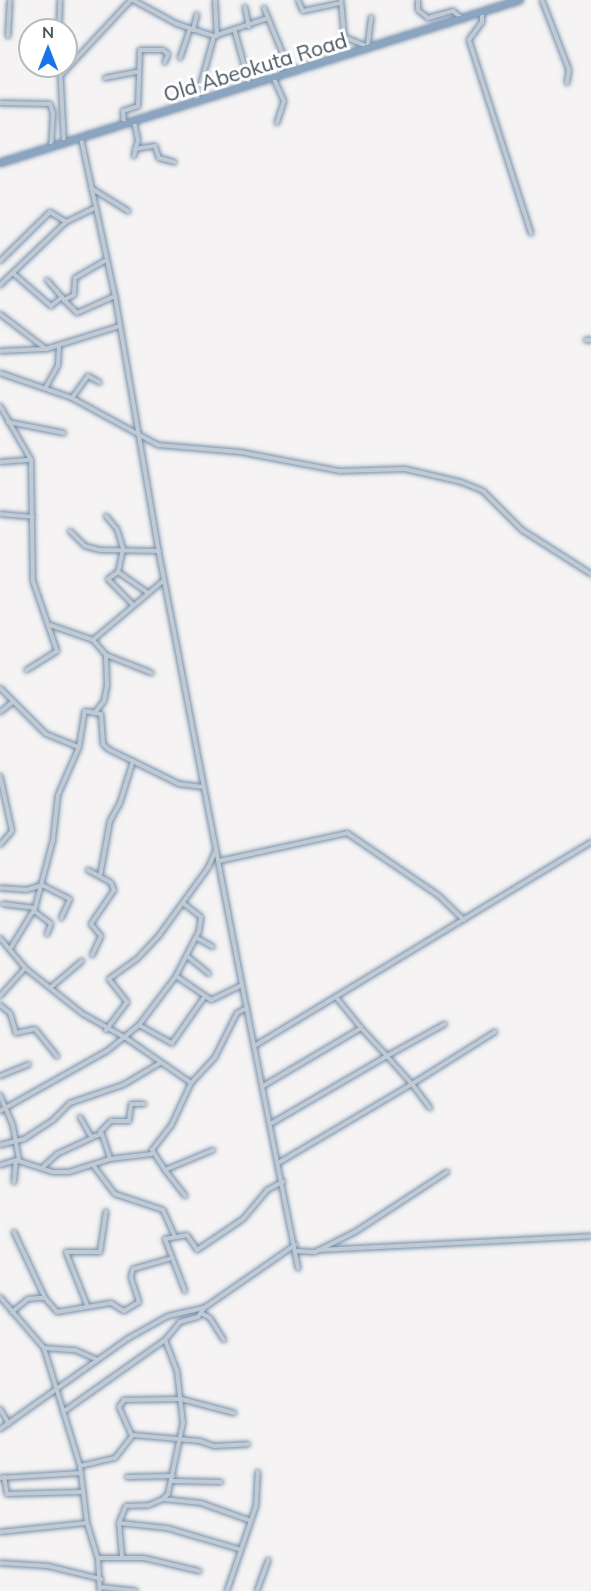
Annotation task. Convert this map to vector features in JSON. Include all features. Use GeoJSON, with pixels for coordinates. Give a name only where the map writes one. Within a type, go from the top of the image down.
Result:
{"type":"FeatureCollection","features":[{"type":"Feature","properties":{"kind":"highway","name":"Old Abeokuta Road"},"geometry":{"type":"LineString","coordinates":[[0,163],[482,13],[496,3],[520,0]]}},
{"type":"Feature","properties":{"kind":"street"},"geometry":{"type":"LineString","coordinates":[[8,36],[10,0]]}},
{"type":"Feature","properties":{"kind":"street"},"geometry":{"type":"LineString","coordinates":[[59,18],[60,0]]}},
{"type":"Feature","properties":{"kind":"street"},"geometry":{"type":"LineString","coordinates":[[78,57],[132,0],[192,30],[215,36],[235,32],[268,18]]}},
{"type":"Feature","properties":{"kind":"street"},"geometry":{"type":"LineString","coordinates":[[196,101],[215,36],[215,0]]}},
{"type":"Feature","properties":{"kind":"street"},"geometry":{"type":"LineString","coordinates":[[298,0],[303,11],[341,1],[344,37],[370,46],[371,17]]}},
{"type":"Feature","properties":{"kind":"street"},"geometry":{"type":"LineString","coordinates":[[417,0],[418,10],[428,18],[453,11],[461,19]]}},
{"type":"Feature","properties":{"kind":"street"},"geometry":{"type":"LineString","coordinates":[[542,0],[569,70],[567,83]]}},
{"type":"Feature","properties":{"kind":"street"},"geometry":{"type":"LineString","coordinates":[[244,7],[249,27]]}},
{"type":"Feature","properties":{"kind":"street"},"geometry":{"type":"LineString","coordinates":[[264,8],[287,62]]}},
{"type":"Feature","properties":{"kind":"street"},"geometry":{"type":"LineString","coordinates":[[482,13],[482,22],[469,40],[531,233]]}},
{"type":"Feature","properties":{"kind":"street"},"geometry":{"type":"LineString","coordinates":[[180,58],[197,14]]}},
{"type":"Feature","properties":{"kind":"street"},"geometry":{"type":"LineString","coordinates":[[235,32],[250,86]]}},
{"type":"Feature","properties":{"kind":"street"},"geometry":{"type":"LineString","coordinates":[[124,124],[123,111],[138,106],[137,72],[140,50],[163,50],[168,54],[165,62]]}},
{"type":"Feature","properties":{"kind":"street"},"geometry":{"type":"LineString","coordinates":[[265,81],[287,62],[293,62]]}},
{"type":"Feature","properties":{"kind":"street"},"geometry":{"type":"LineString","coordinates":[[105,78],[137,72]]}},
{"type":"Feature","properties":{"kind":"street"},"geometry":{"type":"LineString","coordinates":[[61,78],[64,143]]}},
{"type":"Feature","properties":{"kind":"street"},"geometry":{"type":"LineString","coordinates":[[274,79],[284,101],[276,123]]}},
{"type":"Feature","properties":{"kind":"street"},"geometry":{"type":"LineString","coordinates":[[0,103],[50,104],[51,146]]}},
{"type":"Feature","properties":{"kind":"street"},"geometry":{"type":"LineString","coordinates":[[134,121],[138,140],[134,156]]}},
{"type":"Feature","properties":{"kind":"street"},"geometry":{"type":"LineString","coordinates":[[81,138],[105,261],[115,296],[164,580],[242,985],[280,1162],[298,1269]]}},
{"type":"Feature","properties":{"kind":"street"},"geometry":{"type":"LineString","coordinates":[[135,149],[155,146],[159,158],[174,162]]}},
{"type":"Feature","properties":{"kind":"street"},"geometry":{"type":"LineString","coordinates":[[90,187],[128,211]]}},
{"type":"Feature","properties":{"kind":"street"},"geometry":{"type":"LineString","coordinates":[[1,284],[66,222],[94,208]]}},
{"type":"Feature","properties":{"kind":"street"},"geometry":{"type":"LineString","coordinates":[[0,261],[50,212],[66,222]]}},
{"type":"Feature","properties":{"kind":"street"},"geometry":{"type":"LineString","coordinates":[[14,274],[48,305],[75,293],[75,278],[105,261]]}},
{"type":"Feature","properties":{"kind":"street"},"geometry":{"type":"LineString","coordinates":[[47,280],[77,313],[115,296]]}},
{"type":"Feature","properties":{"kind":"street"},"geometry":{"type":"LineString","coordinates":[[0,314],[46,349]]}},
{"type":"Feature","properties":{"kind":"street"},"geometry":{"type":"LineString","coordinates":[[0,351],[46,349],[120,326]]}},
{"type":"Feature","properties":{"kind":"street"},"geometry":{"type":"LineString","coordinates":[[45,387],[58,365],[59,346]]}},
{"type":"Feature","properties":{"kind":"street"},"geometry":{"type":"LineString","coordinates":[[0,373],[72,398],[172,448],[240,452],[340,471],[405,469],[461,482],[483,491],[522,530],[591,574]]}},
{"type":"Feature","properties":{"kind":"street"},"geometry":{"type":"LineString","coordinates":[[72,398],[88,376],[99,382]]}},
{"type":"Feature","properties":{"kind":"street"},"geometry":{"type":"LineString","coordinates":[[0,406],[8,422],[24,441],[31,460],[33,582],[57,653],[26,670]]}},
{"type":"Feature","properties":{"kind":"street"},"geometry":{"type":"LineString","coordinates":[[8,422],[64,433]]}},
{"type":"Feature","properties":{"kind":"street"},"geometry":{"type":"LineString","coordinates":[[0,462],[31,460]]}},
{"type":"Feature","properties":{"kind":"street"},"geometry":{"type":"LineString","coordinates":[[0,514],[33,517]]}},
{"type":"Feature","properties":{"kind":"street"},"geometry":{"type":"LineString","coordinates":[[106,516],[117,529],[123,549],[118,572],[108,579],[133,605]]}},
{"type":"Feature","properties":{"kind":"street"},"geometry":{"type":"LineString","coordinates":[[70,531],[85,546],[159,550]]}},
{"type":"Feature","properties":{"kind":"street"},"geometry":{"type":"LineString","coordinates":[[118,572],[148,591],[148,595]]}},
{"type":"Feature","properties":{"kind":"street"},"geometry":{"type":"LineString","coordinates":[[93,640],[164,580]]}},
{"type":"Feature","properties":{"kind":"street"},"geometry":{"type":"LineString","coordinates":[[49,624],[93,640],[106,655],[152,673]]}},
{"type":"Feature","properties":{"kind":"street"},"geometry":{"type":"LineString","coordinates":[[96,711],[104,702],[107,685],[106,655]]}},
{"type":"Feature","properties":{"kind":"street"},"geometry":{"type":"LineString","coordinates":[[0,688],[52,738],[79,747]]}},
{"type":"Feature","properties":{"kind":"street"},"geometry":{"type":"LineString","coordinates":[[0,712],[13,702]]}},
{"type":"Feature","properties":{"kind":"street"},"geometry":{"type":"LineString","coordinates":[[10,949],[34,909],[42,885],[58,795],[79,747],[85,711],[96,711],[103,718],[104,746],[178,784],[203,787]]}},
{"type":"Feature","properties":{"kind":"street"},"geometry":{"type":"LineString","coordinates":[[100,876],[110,821],[123,795],[133,761]]}},
{"type":"Feature","properties":{"kind":"street"},"geometry":{"type":"LineString","coordinates":[[0,776],[12,831],[0,843]]}},
{"type":"Feature","properties":{"kind":"street"},"geometry":{"type":"LineString","coordinates":[[219,861],[346,832],[438,895],[464,920]]}},
{"type":"Feature","properties":{"kind":"street"},"geometry":{"type":"LineString","coordinates":[[256,1044],[591,842]]}},
{"type":"Feature","properties":{"kind":"street"},"geometry":{"type":"LineString","coordinates":[[106,1030],[128,1002],[109,979],[137,959],[183,903],[216,850]]}},
{"type":"Feature","properties":{"kind":"street"},"geometry":{"type":"LineString","coordinates":[[88,870],[100,876],[114,890],[91,924],[101,936],[92,955]]}},
{"type":"Feature","properties":{"kind":"street"},"geometry":{"type":"LineString","coordinates":[[0,888],[26,890],[42,885],[70,899],[61,918]]}},
{"type":"Feature","properties":{"kind":"street"},"geometry":{"type":"LineString","coordinates":[[0,1111],[126,1038],[139,1025],[176,976],[197,938],[201,916],[183,903]]}},
{"type":"Feature","properties":{"kind":"street"},"geometry":{"type":"LineString","coordinates":[[3,904],[34,909],[51,924],[47,934]]}},
{"type":"Feature","properties":{"kind":"street"},"geometry":{"type":"LineString","coordinates":[[0,938],[25,968],[50,988],[106,1030],[126,1038],[191,1083]]}},
{"type":"Feature","properties":{"kind":"street"},"geometry":{"type":"LineString","coordinates":[[197,938],[213,947]]}},
{"type":"Feature","properties":{"kind":"street"},"geometry":{"type":"LineString","coordinates":[[0,948],[4,944]]}},
{"type":"Feature","properties":{"kind":"street"},"geometry":{"type":"LineString","coordinates":[[187,956],[209,974]]}},
{"type":"Feature","properties":{"kind":"street"},"geometry":{"type":"LineString","coordinates":[[50,988],[82,961]]}},
{"type":"Feature","properties":{"kind":"street"},"geometry":{"type":"LineString","coordinates":[[0,996],[25,968]]}},
{"type":"Feature","properties":{"kind":"street"},"geometry":{"type":"LineString","coordinates":[[176,976],[205,996],[217,1000],[242,985]]}},
{"type":"Feature","properties":{"kind":"street"},"geometry":{"type":"LineString","coordinates":[[139,1025],[172,1043],[205,996]]}},
{"type":"Feature","properties":{"kind":"street"},"geometry":{"type":"LineString","coordinates":[[336,997],[430,1108]]}},
{"type":"Feature","properties":{"kind":"street"},"geometry":{"type":"LineString","coordinates":[[0,1005],[10,1013],[16,1033],[35,1029],[57,1056]]}},
{"type":"Feature","properties":{"kind":"street"},"geometry":{"type":"LineString","coordinates":[[185,1196],[152,1154],[153,1145],[172,1124],[191,1083],[215,1057],[237,1013],[247,1008]]}},
{"type":"Feature","properties":{"kind":"street"},"geometry":{"type":"LineString","coordinates":[[272,1123],[445,1024]]}},
{"type":"Feature","properties":{"kind":"street"},"geometry":{"type":"LineString","coordinates":[[263,1086],[361,1028]]}},
{"type":"Feature","properties":{"kind":"street"},"geometry":{"type":"LineString","coordinates":[[280,1162],[495,1032]]}},
{"type":"Feature","properties":{"kind":"street"},"geometry":{"type":"LineString","coordinates":[[0,1144],[16,1141],[53,1120],[70,1102],[123,1085],[160,1063]]}},
{"type":"Feature","properties":{"kind":"street"},"geometry":{"type":"LineString","coordinates":[[0,1076],[29,1064]]}},
{"type":"Feature","properties":{"kind":"street"},"geometry":{"type":"LineString","coordinates":[[0,1095],[7,1108],[16,1141],[14,1182]]}},
{"type":"Feature","properties":{"kind":"street"},"geometry":{"type":"LineString","coordinates":[[42,1168],[57,1154],[77,1148],[111,1121],[129,1121],[131,1104],[144,1104]]}},
{"type":"Feature","properties":{"kind":"street"},"geometry":{"type":"LineString","coordinates":[[80,1118],[92,1137]]}},
{"type":"Feature","properties":{"kind":"street"},"geometry":{"type":"LineString","coordinates":[[100,1132],[110,1159]]}},
{"type":"Feature","properties":{"kind":"street"},"geometry":{"type":"LineString","coordinates":[[165,1170],[213,1150]]}},
{"type":"Feature","properties":{"kind":"street"},"geometry":{"type":"LineString","coordinates":[[0,1165],[16,1160],[42,1168],[69,1172],[110,1159],[152,1154]]}},
{"type":"Feature","properties":{"kind":"street"},"geometry":{"type":"LineString","coordinates":[[93,1165],[115,1194],[163,1210],[174,1235]]}},
{"type":"Feature","properties":{"kind":"street"},"geometry":{"type":"LineString","coordinates":[[319,1250],[397,1207],[447,1172]]}},
{"type":"Feature","properties":{"kind":"street"},"geometry":{"type":"LineString","coordinates":[[185,1291],[165,1239],[174,1235],[187,1235],[197,1250],[243,1219],[267,1190],[283,1182]]}},
{"type":"Feature","properties":{"kind":"street"},"geometry":{"type":"LineString","coordinates":[[87,1305],[66,1252],[100,1252],[106,1212]]}},
{"type":"Feature","properties":{"kind":"street"},"geometry":{"type":"LineString","coordinates":[[15,1232],[45,1298],[57,1312],[87,1305],[115,1304],[119,1311],[136,1306],[133,1269],[172,1258]]}},
{"type":"Feature","properties":{"kind":"street"},"geometry":{"type":"LineString","coordinates":[[295,1251],[591,1236]]}},
{"type":"Feature","properties":{"kind":"street"},"geometry":{"type":"LineString","coordinates":[[0,1429],[95,1359],[168,1316],[204,1308],[295,1245]]}},
{"type":"Feature","properties":{"kind":"street"},"geometry":{"type":"LineString","coordinates":[[0,1297],[44,1348],[80,1467],[87,1523],[98,1558],[100,1589],[136,1591]]}},
{"type":"Feature","properties":{"kind":"street"},"geometry":{"type":"LineString","coordinates":[[12,1312],[28,1299],[45,1298]]}},
{"type":"Feature","properties":{"kind":"street"},"geometry":{"type":"LineString","coordinates":[[63,1412],[165,1340],[180,1322],[196,1319],[204,1308]]}},
{"type":"Feature","properties":{"kind":"street"},"geometry":{"type":"LineString","coordinates":[[201,1313],[210,1318],[224,1341]]}},
{"type":"Feature","properties":{"kind":"street"},"geometry":{"type":"LineString","coordinates":[[163,1499],[172,1478],[183,1423],[177,1371],[165,1340]]}},
{"type":"Feature","properties":{"kind":"street"},"geometry":{"type":"LineString","coordinates":[[44,1348],[75,1350],[95,1359]]}},
{"type":"Feature","properties":{"kind":"street"},"geometry":{"type":"LineString","coordinates":[[132,1435],[119,1407],[121,1401],[181,1399],[234,1413]]}},
{"type":"Feature","properties":{"kind":"street"},"geometry":{"type":"LineString","coordinates":[[0,1409],[9,1424]]}},
{"type":"Feature","properties":{"kind":"street"},"geometry":{"type":"LineString","coordinates":[[132,1435],[178,1439],[214,1446],[248,1444]]}},
{"type":"Feature","properties":{"kind":"street"},"geometry":{"type":"LineString","coordinates":[[80,1467],[115,1458],[132,1435]]}},
{"type":"Feature","properties":{"kind":"street"},"geometry":{"type":"LineString","coordinates":[[226,1591],[256,1506],[258,1472]]}},
{"type":"Feature","properties":{"kind":"street"},"geometry":{"type":"LineString","coordinates":[[81,1473],[2,1478],[7,1494],[82,1492]]}},
{"type":"Feature","properties":{"kind":"street"},"geometry":{"type":"LineString","coordinates":[[127,1477],[222,1482]]}},
{"type":"Feature","properties":{"kind":"street"},"geometry":{"type":"LineString","coordinates":[[122,1556],[119,1523],[126,1506],[149,1505],[163,1499],[201,1503],[251,1521]]}},
{"type":"Feature","properties":{"kind":"street"},"geometry":{"type":"LineString","coordinates":[[0,1532],[87,1523]]}},
{"type":"Feature","properties":{"kind":"street"},"geometry":{"type":"LineString","coordinates":[[119,1523],[167,1528],[239,1549]]}},
{"type":"Feature","properties":{"kind":"street"},"geometry":{"type":"LineString","coordinates":[[98,1558],[122,1556],[199,1570]]}},
{"type":"Feature","properties":{"kind":"street"},"geometry":{"type":"LineString","coordinates":[[257,1591],[268,1560]]}},
{"type":"Feature","properties":{"kind":"street"},"geometry":{"type":"LineString","coordinates":[[0,1563],[48,1566],[101,1580]]}}]}
